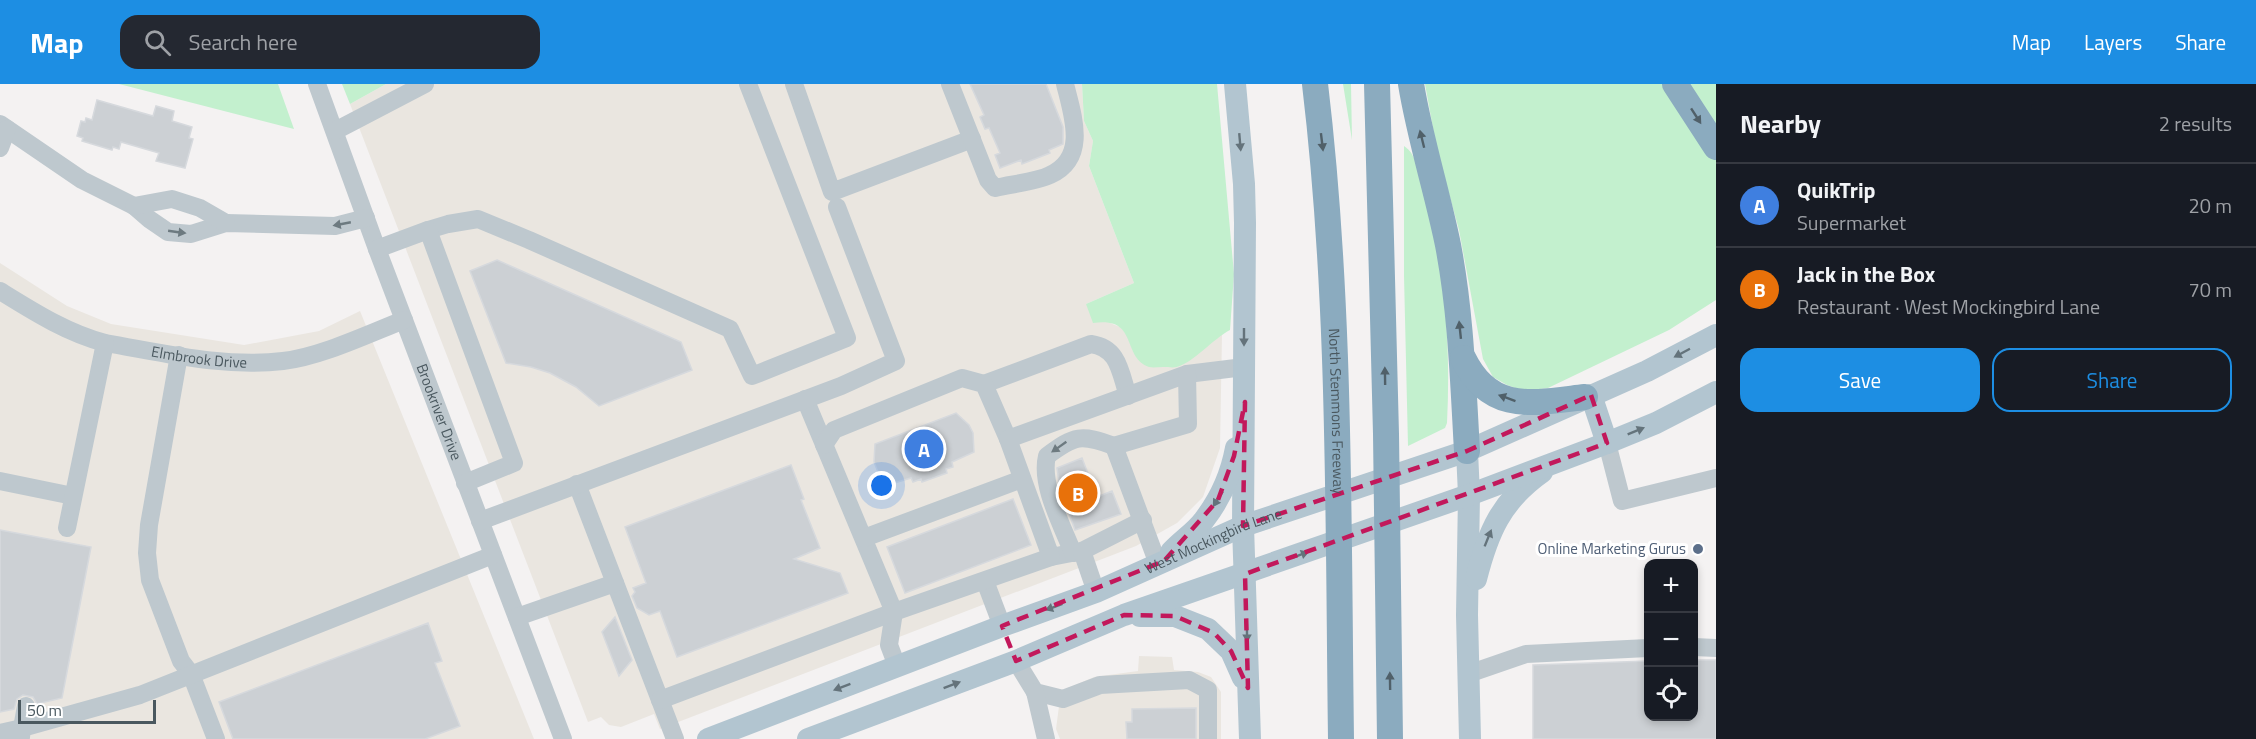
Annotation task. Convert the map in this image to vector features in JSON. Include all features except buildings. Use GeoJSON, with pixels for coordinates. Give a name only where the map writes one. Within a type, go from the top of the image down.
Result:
{"type":"FeatureCollection","features":[{"type":"Feature","properties":{"kind":"highway","name":"North Stemmons Freeway"},"geometry":{"type":"LineString","coordinates":[[1315,84],[1324,155],[1331,252],[1337,450],[1341,739]]}},
{"type":"Feature","properties":{"kind":"highway"},"geometry":{"type":"LineString","coordinates":[[1377,84],[1389,577],[1390,739]]}},
{"type":"Feature","properties":{"kind":"highway"},"geometry":{"type":"LineString","coordinates":[[1411,84],[1419,129],[1448,245],[1462,358],[1467,451]]}},
{"type":"Feature","properties":{"kind":"highway"},"geometry":{"type":"LineString","coordinates":[[1675,84],[1716,147]]}},
{"type":"Feature","properties":{"kind":"highway"},"geometry":{"type":"LineString","coordinates":[[1462,358],[1472,377],[1490,392],[1511,401],[1532,404],[1588,396]]}},
{"type":"Feature","properties":{"kind":"main road"},"geometry":{"type":"LineString","coordinates":[[1235,84],[1244,184],[1243,526],[1250,739]]}},
{"type":"Feature","properties":{"kind":"main road","name":"West Mockingbird Lane"},"geometry":{"type":"LineString","coordinates":[[708,739],[1096,592],[1243,526],[1467,451],[1647,371],[1716,334]]}},
{"type":"Feature","properties":{"kind":"main road"},"geometry":{"type":"LineString","coordinates":[[823,736],[1016,661],[1124,615],[1469,495],[1607,443],[1682,411],[1716,392]]}},
{"type":"Feature","properties":{"kind":"main road"},"geometry":{"type":"LineString","coordinates":[[1588,396],[1607,443]]}},
{"type":"Feature","properties":{"kind":"main road"},"geometry":{"type":"LineString","coordinates":[[1161,562],[1204,521],[1225,488],[1245,402]]}},
{"type":"Feature","properties":{"kind":"main road"},"geometry":{"type":"LineString","coordinates":[[1467,451],[1470,739]]}},
{"type":"Feature","properties":{"kind":"main road"},"geometry":{"type":"LineString","coordinates":[[1467,615],[1486,542],[1503,510],[1533,479],[1562,459]]}},
{"type":"Feature","properties":{"kind":"main road"},"geometry":{"type":"LineString","coordinates":[[1124,615],[1175,616],[1208,629],[1231,651],[1248,688]]}},
{"type":"Feature","properties":{"kind":"main road"},"geometry":{"type":"LineString","coordinates":[[1002,626],[1016,661]]}},
{"type":"Feature","properties":{"kind":"street"},"geometry":{"type":"LineString","coordinates":[[334,131],[425,84]]}},
{"type":"Feature","properties":{"kind":"street"},"geometry":{"type":"LineString","coordinates":[[377,249],[448,224],[478,219],[730,329],[752,376],[847,338],[748,84]]}},
{"type":"Feature","properties":{"kind":"street"},"geometry":{"type":"LineString","coordinates":[[794,84],[832,192],[972,139]]}},
{"type":"Feature","properties":{"kind":"street"},"geometry":{"type":"LineString","coordinates":[[950,84],[988,180],[995,188],[1050,176],[1069,161],[1076,145],[1065,84]]}},
{"type":"Feature","properties":{"kind":"street","name":"Brookriver Drive"},"geometry":{"type":"LineString","coordinates":[[318,85],[377,249],[563,739]]}},
{"type":"Feature","properties":{"kind":"street"},"geometry":{"type":"LineString","coordinates":[[0,148],[4,126],[82,180],[134,206],[168,232],[190,234],[226,223],[335,226],[366,218]]}},
{"type":"Feature","properties":{"kind":"street"},"geometry":{"type":"LineString","coordinates":[[134,206],[172,200],[200,208],[226,223]]}},
{"type":"Feature","properties":{"kind":"street"},"geometry":{"type":"LineString","coordinates":[[480,521],[806,399],[896,361],[837,207]]}},
{"type":"Feature","properties":{"kind":"street"},"geometry":{"type":"LineString","coordinates":[[428,230],[514,463],[465,483]]}},
{"type":"Feature","properties":{"kind":"street","name":"Elmbrook Drive"},"geometry":{"type":"LineString","coordinates":[[0,291],[55,324],[86,338],[226,362],[285,361],[315,354],[405,320]]}},
{"type":"Feature","properties":{"kind":"street"},"geometry":{"type":"LineString","coordinates":[[67,528],[105,343]]}},
{"type":"Feature","properties":{"kind":"street"},"geometry":{"type":"LineString","coordinates":[[825,445],[834,430],[962,378],[984,384],[1091,344],[1103,346],[1114,354],[1128,396]]}},
{"type":"Feature","properties":{"kind":"street"},"geometry":{"type":"LineString","coordinates":[[179,355],[149,525],[147,554],[150,580],[181,661],[191,674],[216,739]]}},
{"type":"Feature","properties":{"kind":"street"},"geometry":{"type":"LineString","coordinates":[[1008,439],[1187,374],[1244,367]]}},
{"type":"Feature","properties":{"kind":"street"},"geometry":{"type":"LineString","coordinates":[[1096,592],[1047,486],[1044,468],[1047,456],[1066,441],[1090,437],[1114,446],[1188,424],[1187,374]]}},
{"type":"Feature","properties":{"kind":"street"},"geometry":{"type":"LineString","coordinates":[[984,384],[1008,439],[1051,557]]}},
{"type":"Feature","properties":{"kind":"street"},"geometry":{"type":"LineString","coordinates":[[806,399],[894,612],[889,645],[897,666]]}},
{"type":"Feature","properties":{"kind":"street"},"geometry":{"type":"LineString","coordinates":[[1607,443],[1622,501],[1716,478]]}},
{"type":"Feature","properties":{"kind":"street"},"geometry":{"type":"LineString","coordinates":[[1114,446],[1161,562]]}},
{"type":"Feature","properties":{"kind":"street"},"geometry":{"type":"LineString","coordinates":[[864,538],[1022,479]]}},
{"type":"Feature","properties":{"kind":"street"},"geometry":{"type":"LineString","coordinates":[[0,481],[73,496]]}},
{"type":"Feature","properties":{"kind":"street"},"geometry":{"type":"LineString","coordinates":[[577,484],[675,739]]}},
{"type":"Feature","properties":{"kind":"street"},"geometry":{"type":"LineString","coordinates":[[660,700],[894,612],[1051,557],[1078,552],[1143,520]]}},
{"type":"Feature","properties":{"kind":"street"},"geometry":{"type":"LineString","coordinates":[[0,732],[21,733],[140,695],[493,555]]}},
{"type":"Feature","properties":{"kind":"street"},"geometry":{"type":"LineString","coordinates":[[985,581],[1002,626]]}},
{"type":"Feature","properties":{"kind":"street"},"geometry":{"type":"LineString","coordinates":[[517,617],[615,583]]}},
{"type":"Feature","properties":{"kind":"street"},"geometry":{"type":"LineString","coordinates":[[1698,647],[1716,648]]}},
{"type":"Feature","properties":{"kind":"street"},"geometry":{"type":"LineString","coordinates":[[1468,674],[1526,654],[1644,648]]}},
{"type":"Feature","properties":{"kind":"street"},"geometry":{"type":"LineString","coordinates":[[1016,661],[1035,692],[1046,739]]}},
{"type":"Feature","properties":{"kind":"street"},"geometry":{"type":"LineString","coordinates":[[1035,692],[1063,699],[1100,685],[1189,680],[1208,690],[1208,739]]}},
{"type":"Feature","properties":{"kind":"street"},"geometry":{"type":"LineString","coordinates":[[21,733],[26,706]]}},
{"type":"Feature","properties":{"kind":"highlighted area"},"geometry":{"type":"Polygon","coordinates":[[[1591,395],[1607,443],[1245,574],[1248,688],[1231,651],[1214,633],[1175,616],[1124,615],[1016,661],[1002,626],[1164,561],[1218,500],[1234,456],[1245,402],[1243,526],[1467,451],[1591,395]]]}},
{"type":"Feature","properties":{"kind":"shaded area"},"geometry":{"type":"Polygon","coordinates":[[[386,84],[1082,84],[1084,121],[1093,141],[1089,166],[1134,283],[1086,304],[1105,321],[1120,327],[1127,334],[1133,351],[1177,367],[1222,334],[1220,448],[1203,497],[1177,523],[1136,546],[660,729],[654,714],[621,727],[609,725],[601,717],[588,722],[350,104],[386,84]]]}},
{"type":"Feature","properties":{"kind":"shaded area"},"geometry":{"type":"Polygon","coordinates":[[[0,263],[67,306],[111,324],[244,345],[319,331],[360,311],[534,739],[0,739],[0,263]]]}},
{"type":"Feature","properties":{"kind":"shaded area"},"geometry":{"type":"Polygon","coordinates":[[[1139,656],[1172,657],[1174,670],[1198,672],[1211,677],[1221,692],[1221,739],[1060,739],[1056,729],[1061,691],[1094,677],[1138,671],[1139,656]]]}},
{"type":"Feature","properties":{"kind":"green space"},"geometry":{"type":"Polygon","coordinates":[[[119,84],[278,84],[294,129],[119,84]]]}},
{"type":"Feature","properties":{"kind":"green space"},"geometry":{"type":"Polygon","coordinates":[[[342,84],[386,84],[350,104],[342,84]]]}},
{"type":"Feature","properties":{"kind":"green space"},"geometry":{"type":"Polygon","coordinates":[[[1082,84],[1217,84],[1234,274],[1230,330],[1177,367],[1149,367],[1140,362],[1124,331],[1107,322],[1093,323],[1086,304],[1134,283],[1089,166],[1093,141],[1084,121],[1082,84]]]}},
{"type":"Feature","properties":{"kind":"green space"},"geometry":{"type":"Polygon","coordinates":[[[1343,84],[1351,84],[1352,140],[1343,84]]]}},
{"type":"Feature","properties":{"kind":"green space"},"geometry":{"type":"Polygon","coordinates":[[[1425,84],[1716,84],[1716,300],[1669,330],[1548,388],[1524,391],[1493,377],[1483,359],[1459,230],[1437,150],[1425,84]]]}},
{"type":"Feature","properties":{"kind":"green space"},"geometry":{"type":"Polygon","coordinates":[[[1404,146],[1412,154],[1416,164],[1436,245],[1445,304],[1448,363],[1445,428],[1408,446],[1404,276],[1404,146]]]}},
{"type":"Feature","properties":{"kind":"place","name":"QuikTrip"},"geometry":{"type":"Point","coordinates":[924,449]}},
{"type":"Feature","properties":{"kind":"place","name":"Jack in the Box"},"geometry":{"type":"Point","coordinates":[1078,493]}},
{"type":"Feature","properties":{"kind":"place","name":"Online Marketing Gurus"},"geometry":{"type":"Point","coordinates":[1698,549]}}]}
